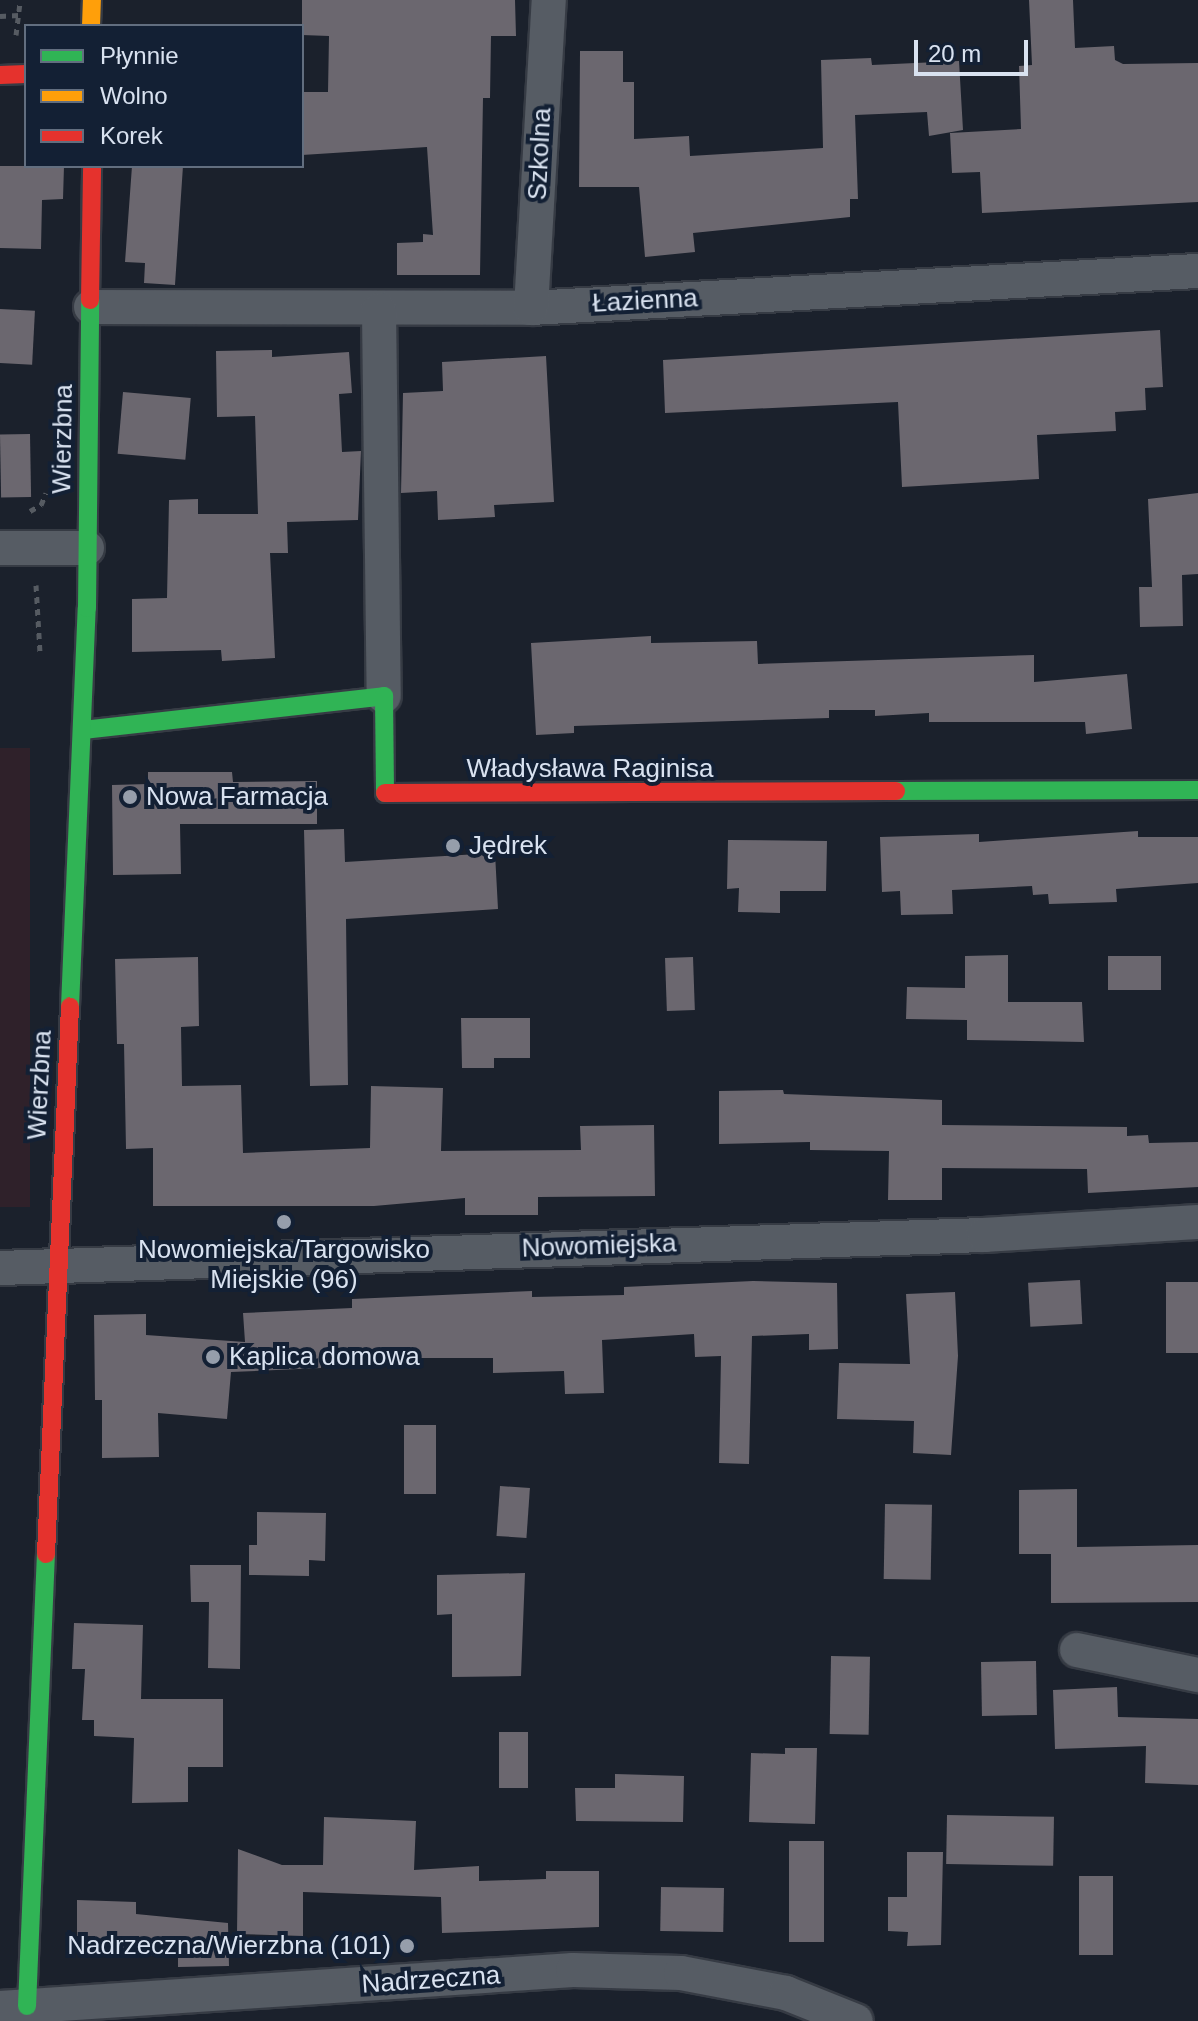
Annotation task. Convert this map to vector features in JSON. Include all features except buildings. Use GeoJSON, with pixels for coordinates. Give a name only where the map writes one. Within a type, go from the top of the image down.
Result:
{"type":"FeatureCollection","features":[{"type":"Feature","properties":{"kind":"street"},"geometry":{"type":"LineString","coordinates":[[91,24],[92,0]]}},
{"type":"Feature","properties":{"kind":"street","name":"Szkolna"},"geometry":{"type":"LineString","coordinates":[[531,308],[549,0]]}},
{"type":"Feature","properties":{"kind":"street"},"geometry":{"type":"LineString","coordinates":[[0,75],[24,74]]}},
{"type":"Feature","properties":{"kind":"street","name":"Wierzbna"},"geometry":{"type":"LineString","coordinates":[[14,2007],[58,1265],[83,730],[92,168]]}},
{"type":"Feature","properties":{"kind":"street","name":"Łazienna"},"geometry":{"type":"LineString","coordinates":[[91,307],[531,308],[1198,271]]}},
{"type":"Feature","properties":{"kind":"street"},"geometry":{"type":"LineString","coordinates":[[83,730],[384,696],[379,310]]}},
{"type":"Feature","properties":{"kind":"street"},"geometry":{"type":"LineString","coordinates":[[0,548],[87,548]]}},
{"type":"Feature","properties":{"kind":"street","name":"Władysława Raginisa"},"geometry":{"type":"LineString","coordinates":[[384,696],[385,794],[1198,790]]}},
{"type":"Feature","properties":{"kind":"street","name":"Nowomiejska"},"geometry":{"type":"LineString","coordinates":[[0,1268],[984,1235],[1198,1222]]}},
{"type":"Feature","properties":{"kind":"street"},"geometry":{"type":"LineString","coordinates":[[1077,1650],[1198,1675]]}},
{"type":"Feature","properties":{"kind":"street","name":"Nadrzeczna"},"geometry":{"type":"LineString","coordinates":[[14,2007],[573,1970],[681,1973],[786,1993],[856,2021]]}},
{"type":"Feature","properties":{"kind":"path"},"geometry":{"type":"LineString","coordinates":[[0,16],[19,16],[20,0]]}},
{"type":"Feature","properties":{"kind":"shaded area"},"geometry":{"type":"Polygon","coordinates":[[[0,748],[30,748],[30,1207],[0,1207],[0,748]]]}},
{"type":"Feature","properties":{"kind":"traffic: fast"},"geometry":{"type":"LineString","coordinates":[[70,1007],[87,608],[90,300]]}},
{"type":"Feature","properties":{"kind":"traffic: fast"},"geometry":{"type":"LineString","coordinates":[[83,730],[384,696],[385,793]]}},
{"type":"Feature","properties":{"kind":"traffic: fast"},"geometry":{"type":"LineString","coordinates":[[896,791],[1198,790]]}},
{"type":"Feature","properties":{"kind":"traffic: fast"},"geometry":{"type":"LineString","coordinates":[[27,2006],[46,1554]]}},
{"type":"Feature","properties":{"kind":"traffic: slow"},"geometry":{"type":"LineString","coordinates":[[91,24],[92,0]]}},
{"type":"Feature","properties":{"kind":"traffic: jam"},"geometry":{"type":"LineString","coordinates":[[0,75],[24,74]]}},
{"type":"Feature","properties":{"kind":"traffic: jam"},"geometry":{"type":"LineString","coordinates":[[90,300],[92,168]]}},
{"type":"Feature","properties":{"kind":"traffic: jam"},"geometry":{"type":"LineString","coordinates":[[385,793],[896,791]]}},
{"type":"Feature","properties":{"kind":"traffic: jam"},"geometry":{"type":"LineString","coordinates":[[46,1554],[70,1007]]}},
{"type":"Feature","properties":{"kind":"place","name":"Nowa Farmacja"},"geometry":{"type":"Point","coordinates":[130,797]}},
{"type":"Feature","properties":{"kind":"place","name":"Jędrek"},"geometry":{"type":"Point","coordinates":[453,846]}},
{"type":"Feature","properties":{"kind":"place","name":"Nowomiejska/Targowisko Miejskie (96)"},"geometry":{"type":"Point","coordinates":[284,1222]}},
{"type":"Feature","properties":{"kind":"place","name":"Kaplica domowa"},"geometry":{"type":"Point","coordinates":[213,1357]}},
{"type":"Feature","properties":{"kind":"place","name":"Nadrzeczna/Wierzbna (101)"},"geometry":{"type":"Point","coordinates":[407,1946]}}]}
